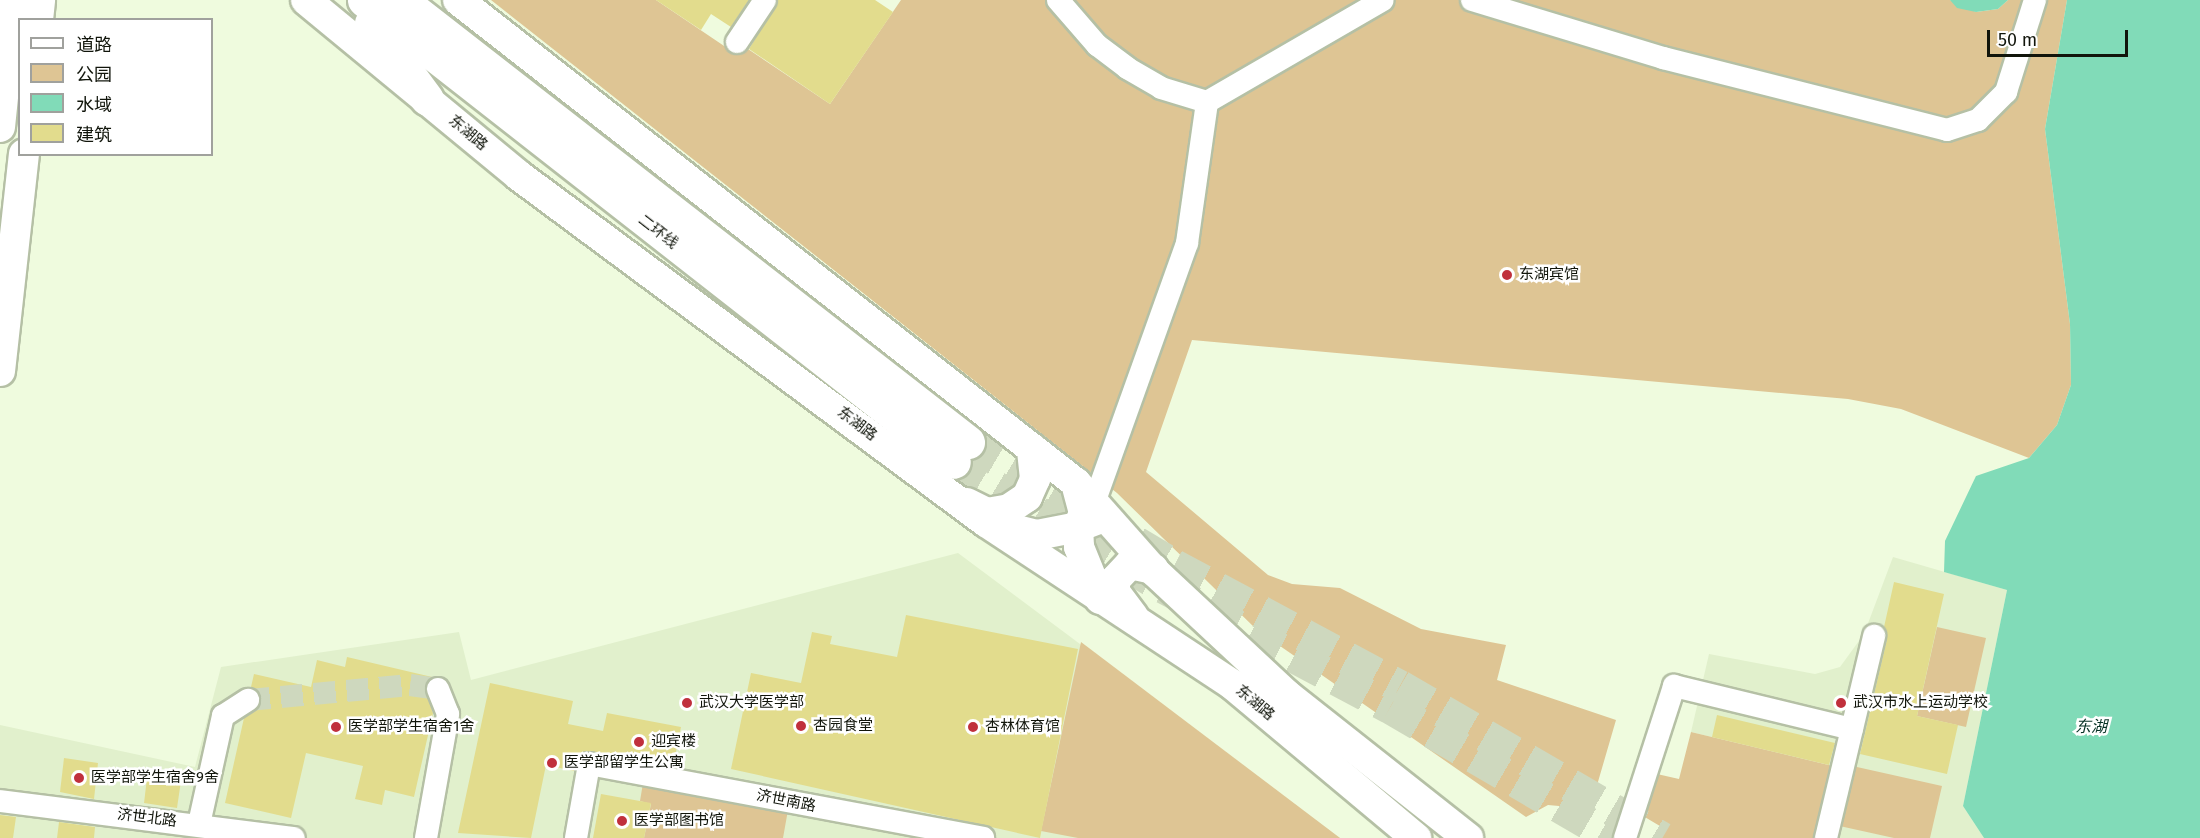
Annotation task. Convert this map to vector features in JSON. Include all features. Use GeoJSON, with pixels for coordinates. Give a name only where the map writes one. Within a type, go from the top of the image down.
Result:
{"type":"FeatureCollection","features":[{"type":"Feature","properties":{"kind":"highway"},"geometry":{"type":"LineString","coordinates":[[349,0],[390,44],[426,99]]}},
{"type":"Feature","properties":{"kind":"highway","name":"二环线"},"geometry":{"type":"LineString","coordinates":[[364,0],[955,465]]}},
{"type":"Feature","properties":{"kind":"highway","name":"二环线"},"geometry":{"type":"LineString","coordinates":[[401,0],[955,465]]}},
{"type":"Feature","properties":{"kind":"main road"},"geometry":{"type":"LineString","coordinates":[[0,127],[13,0]]}},
{"type":"Feature","properties":{"kind":"main road"},"geometry":{"type":"LineString","coordinates":[[38,18],[40,0]]}},
{"type":"Feature","properties":{"kind":"main road","name":"东湖路"},"geometry":{"type":"LineString","coordinates":[[306,0],[518,175],[955,465],[986,522],[1143,628],[1233,685],[1416,838]]}},
{"type":"Feature","properties":{"kind":"main road","name":"东湖路"},"geometry":{"type":"LineString","coordinates":[[458,0],[1032,448],[1090,509],[1287,695],[1468,838]]}},
{"type":"Feature","properties":{"kind":"main road"},"geometry":{"type":"LineString","coordinates":[[0,371],[24,156]]}},
{"type":"Feature","properties":{"kind":"main road"},"geometry":{"type":"LineString","coordinates":[[955,465],[987,513],[1009,509],[1027,497],[1035,479],[1032,448]]}},
{"type":"Feature","properties":{"kind":"main road"},"geometry":{"type":"LineString","coordinates":[[986,522],[1037,535],[1090,509]]}},
{"type":"Feature","properties":{"kind":"main road"},"geometry":{"type":"LineString","coordinates":[[1090,509],[1079,547],[1100,599]]}},
{"type":"Feature","properties":{"kind":"main road"},"geometry":{"type":"LineString","coordinates":[[1143,628],[1115,592],[1115,580],[1130,564],[1153,569]]}},
{"type":"Feature","properties":{"kind":"street"},"geometry":{"type":"LineString","coordinates":[[737,42],[765,0]]}},
{"type":"Feature","properties":{"kind":"street"},"geometry":{"type":"LineString","coordinates":[[1058,0],[1097,45],[1127,68],[1161,88],[1207,102],[1383,0]]}},
{"type":"Feature","properties":{"kind":"street"},"geometry":{"type":"LineString","coordinates":[[1472,0],[1663,58],[1947,130],[1978,120],[2006,92],[2035,0]]}},
{"type":"Feature","properties":{"kind":"street"},"geometry":{"type":"LineString","coordinates":[[1090,509],[1187,243],[1207,102]]}},
{"type":"Feature","properties":{"kind":"street"},"geometry":{"type":"LineString","coordinates":[[1826,838],[1874,636]]}},
{"type":"Feature","properties":{"kind":"street"},"geometry":{"type":"LineString","coordinates":[[1625,838],[1674,686],[1852,729]]}},
{"type":"Feature","properties":{"kind":"street"},"geometry":{"type":"LineString","coordinates":[[426,838],[448,714],[438,689]]}},
{"type":"Feature","properties":{"kind":"street"},"geometry":{"type":"LineString","coordinates":[[199,824],[223,716],[248,700]]}},
{"type":"Feature","properties":{"kind":"street","name":"济世南路"},"geometry":{"type":"LineString","coordinates":[[576,838],[589,764],[983,838]]}},
{"type":"Feature","properties":{"kind":"street","name":"济世北路"},"geometry":{"type":"LineString","coordinates":[[0,801],[199,824],[294,838]]}},
{"type":"Feature","properties":{"kind":"shaded area","name":"武汉大学医学部"},"geometry":{"type":"Polygon","coordinates":[[[958,553],[1340,838],[0,838],[0,725],[195,767],[221,667],[459,632],[471,680],[958,553]]]}},
{"type":"Feature","properties":{"kind":"shaded area","name":"武汉市水上运动学校"},"geometry":{"type":"Polygon","coordinates":[[[1893,557],[2007,590],[1963,806],[1984,838],[1820,838],[1837,767],[1691,732],[1709,654],[1815,674],[1840,667],[1864,634],[1893,557]]]}},
{"type":"Feature","properties":{"kind":"green space","name":"东湖宾馆"},"geometry":{"type":"Polygon","coordinates":[[[491,0],[656,0],[736,54],[742,45],[830,104],[901,0],[1950,0],[1976,12],[1998,9],[2008,0],[2067,0],[2045,129],[2070,324],[2071,385],[2057,425],[2029,458],[1901,409],[1848,399],[1192,340],[1146,472],[1268,575],[1292,584],[1340,588],[1421,629],[1506,645],[1497,680],[1616,720],[1593,799],[1570,807],[1548,805],[1526,817],[1257,630],[1117,493],[491,0]]]}},
{"type":"Feature","properties":{"kind":"green space"},"geometry":{"type":"Polygon","coordinates":[[[1937,627],[1986,638],[1966,727],[1917,716],[1937,627]]]}},
{"type":"Feature","properties":{"kind":"green space"},"geometry":{"type":"Polygon","coordinates":[[[1081,642],[1340,838],[1078,838],[1041,831],[1081,642]]]}},
{"type":"Feature","properties":{"kind":"green space"},"geometry":{"type":"Polygon","coordinates":[[[1691,732],[1837,767],[1820,838],[1661,838],[1665,829],[1643,816],[1657,774],[1679,779],[1691,732]]]}},
{"type":"Feature","properties":{"kind":"green space"},"geometry":{"type":"Polygon","coordinates":[[[1848,765],[1942,786],[1930,838],[1894,838],[1835,825],[1848,765]]]}},
{"type":"Feature","properties":{"kind":"green space"},"geometry":{"type":"Polygon","coordinates":[[[643,783],[788,810],[783,838],[644,838],[651,804],[640,801],[643,783]]]}},
{"type":"Feature","properties":{"kind":"water"},"geometry":{"type":"Polygon","coordinates":[[[1950,0],[2008,0],[1998,9],[1976,12],[1957,8],[1950,0]]]}},
{"type":"Feature","properties":{"kind":"water","name":"东湖"},"geometry":{"type":"Polygon","coordinates":[[[2067,0],[2200,0],[2200,838],[1984,838],[1963,806],[2007,590],[1944,572],[1945,541],[1976,476],[2029,458],[2057,425],[2071,385],[2070,324],[2045,129],[2067,0]]]}},
{"type":"Feature","properties":{"kind":"building"},"geometry":{"type":"Polygon","coordinates":[[[656,0],[749,0],[731,27],[711,14],[701,30],[656,0]]]}},
{"type":"Feature","properties":{"kind":"building"},"geometry":{"type":"Polygon","coordinates":[[[778,0],[875,0],[893,12],[830,104],[749,49],[778,0]]]}},
{"type":"Feature","properties":{"kind":"building"},"geometry":{"type":"Polygon","coordinates":[[[1894,582],[1944,594],[1917,716],[1958,725],[1947,774],[1860,754],[1887,639],[1884,627],[1894,582]]]}},
{"type":"Feature","properties":{"kind":"building","name":"杏林体育馆"},"geometry":{"type":"Polygon","coordinates":[[[906,615],[1078,649],[1040,838],[731,769],[751,673],[801,683],[812,632],[832,636],[830,644],[897,657],[906,615]]]}},
{"type":"Feature","properties":{"kind":"building","name":"医学部学生宿舍1舍"},"geometry":{"type":"Polygon","coordinates":[[[347,657],[432,677],[425,688],[433,713],[414,797],[385,790],[382,805],[355,799],[363,766],[306,753],[291,818],[225,803],[244,718],[260,706],[260,693],[251,687],[254,674],[311,687],[317,660],[345,667],[347,657]]]}},
{"type":"Feature","properties":{"kind":"building","name":"医学部留学生公寓"},"geometry":{"type":"Polygon","coordinates":[[[490,683],[573,701],[568,724],[603,731],[607,713],[681,727],[673,766],[585,751],[574,771],[546,765],[531,838],[458,833],[490,683]]]}},
{"type":"Feature","properties":{"kind":"building"},"geometry":{"type":"Polygon","coordinates":[[[1717,715],[1835,743],[1829,765],[1712,737],[1717,715]]]}},
{"type":"Feature","properties":{"kind":"building","name":"医学部学生宿舍9舍"},"geometry":{"type":"Polygon","coordinates":[[[64,758],[98,763],[94,799],[60,792],[64,758]]]}},
{"type":"Feature","properties":{"kind":"building"},"geometry":{"type":"Polygon","coordinates":[[[148,770],[182,774],[177,808],[144,803],[148,770]]]}},
{"type":"Feature","properties":{"kind":"building","name":"医学部图书馆"},"geometry":{"type":"Polygon","coordinates":[[[601,794],[651,803],[644,838],[593,838],[601,794]]]}},
{"type":"Feature","properties":{"kind":"building"},"geometry":{"type":"Polygon","coordinates":[[[0,815],[16,817],[13,838],[0,838],[0,815]]]}},
{"type":"Feature","properties":{"kind":"building"},"geometry":{"type":"Polygon","coordinates":[[[59,822],[95,827],[94,838],[57,838],[59,822]]]}},
{"type":"Feature","properties":{"kind":"tunnel"},"geometry":{"type":"LineString","coordinates":[[968,442],[1174,565],[1400,686],[1662,838]]}},
{"type":"Feature","properties":{"kind":"tunnel"},"geometry":{"type":"LineString","coordinates":[[954,462],[1164,587],[1390,707],[1614,838]]}},
{"type":"Feature","properties":{"kind":"tunnel"},"geometry":{"type":"LineString","coordinates":[[248,700],[410,685],[438,689]]}},
{"type":"Feature","properties":{"kind":"place","name":"东湖宾馆"},"geometry":{"type":"Point","coordinates":[1507,275]}},
{"type":"Feature","properties":{"kind":"place","name":"武汉大学医学部"},"geometry":{"type":"Point","coordinates":[687,703]}},
{"type":"Feature","properties":{"kind":"place","name":"武汉市水上运动学校"},"geometry":{"type":"Point","coordinates":[1841,703]}},
{"type":"Feature","properties":{"kind":"place","name":"杏园食堂"},"geometry":{"type":"Point","coordinates":[801,726]}},
{"type":"Feature","properties":{"kind":"place","name":"医学部学生宿舍1舍"},"geometry":{"type":"Point","coordinates":[336,727]}},
{"type":"Feature","properties":{"kind":"place","name":"杏林体育馆"},"geometry":{"type":"Point","coordinates":[973,727]}},
{"type":"Feature","properties":{"kind":"place","name":"迎宾楼"},"geometry":{"type":"Point","coordinates":[639,742]}},
{"type":"Feature","properties":{"kind":"place","name":"医学部留学生公寓"},"geometry":{"type":"Point","coordinates":[552,763]}},
{"type":"Feature","properties":{"kind":"place","name":"医学部学生宿舍9舍"},"geometry":{"type":"Point","coordinates":[79,778]}},
{"type":"Feature","properties":{"kind":"place","name":"医学部图书馆"},"geometry":{"type":"Point","coordinates":[622,821]}}]}
